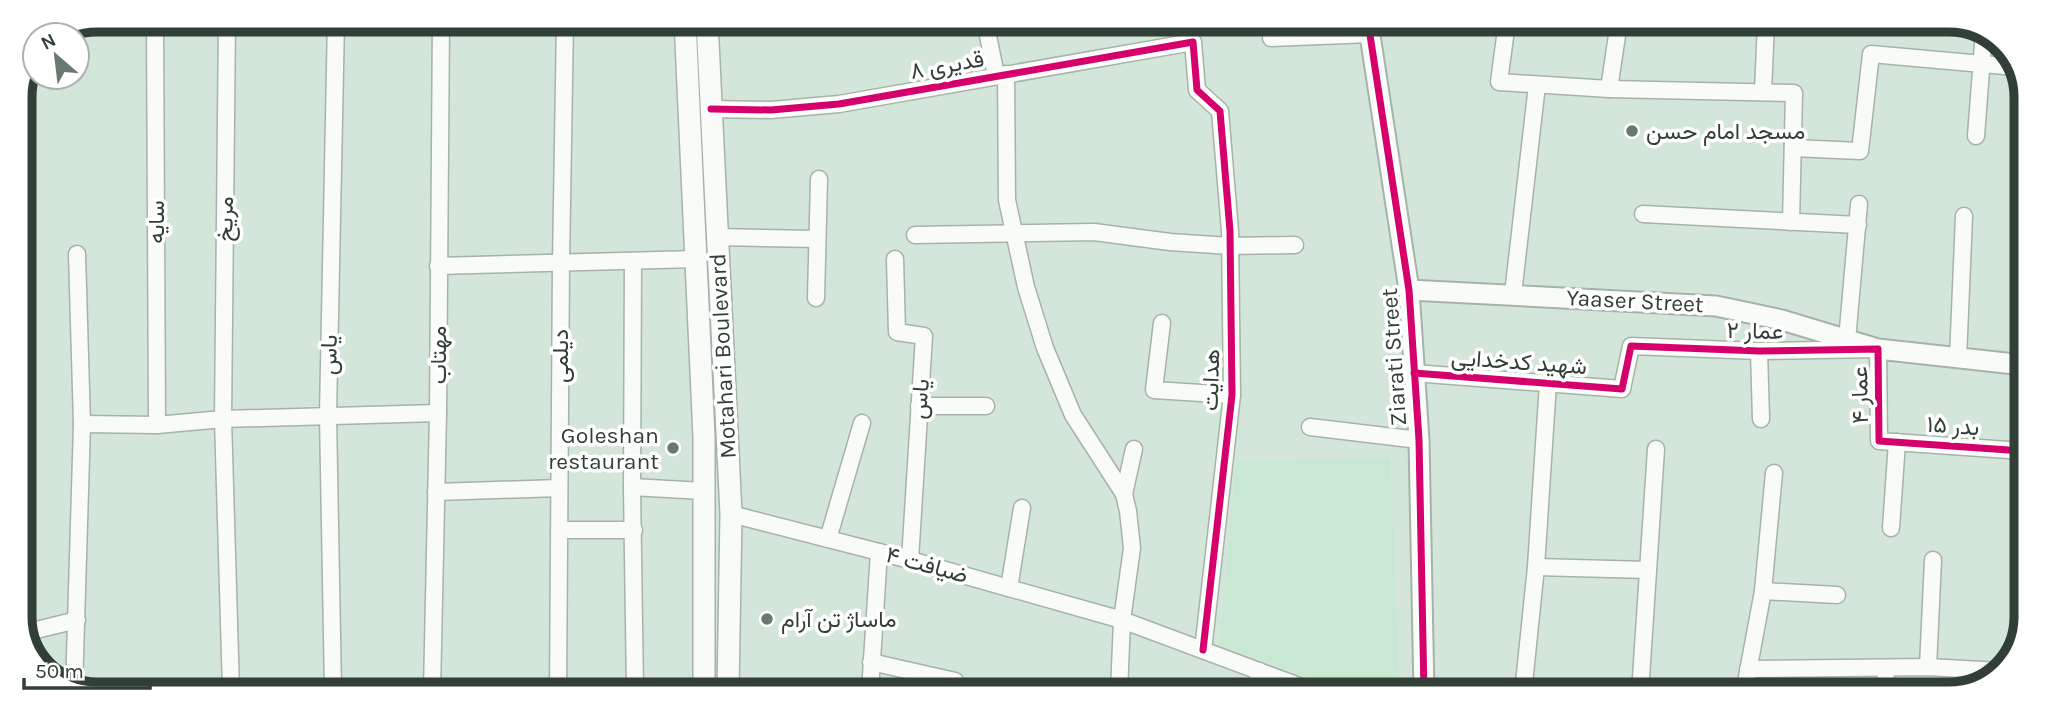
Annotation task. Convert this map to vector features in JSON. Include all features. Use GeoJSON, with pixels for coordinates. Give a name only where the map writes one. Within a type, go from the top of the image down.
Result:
{"type":"FeatureCollection","features":[{"type":"Feature","properties":{"kind":"main road","name":"Motahari Boulevard"},"geometry":{"type":"LineString","coordinates":[[686,32],[703,405],[704,682]]}},
{"type":"Feature","properties":{"kind":"main road","name":"Motahari Boulevard"},"geometry":{"type":"LineString","coordinates":[[708,32],[731,514],[729,682]]}},
{"type":"Feature","properties":{"kind":"main road"},"geometry":{"type":"LineString","coordinates":[[703,405],[726,402]]}},
{"type":"Feature","properties":{"kind":"street","name":"سایه"},"geometry":{"type":"LineString","coordinates":[[155,32],[157,425]]}},
{"type":"Feature","properties":{"kind":"street","name":"مریخ"},"geometry":{"type":"LineString","coordinates":[[227,32],[223,419],[231,682]]}},
{"type":"Feature","properties":{"kind":"street","name":"یاس"},"geometry":{"type":"LineString","coordinates":[[333,682],[328,415],[336,32]]}},
{"type":"Feature","properties":{"kind":"street","name":"مهتاب"},"geometry":{"type":"LineString","coordinates":[[432,682],[438,413],[441,32]]}},
{"type":"Feature","properties":{"kind":"street","name":"دیلمی"},"geometry":{"type":"LineString","coordinates":[[558,682],[565,32]]}},
{"type":"Feature","properties":{"kind":"street"},"geometry":{"type":"LineString","coordinates":[[988,32],[1001,75],[1007,200],[1026,287],[1045,348],[1073,415],[1124,494]]}},
{"type":"Feature","properties":{"kind":"street"},"geometry":{"type":"LineString","coordinates":[[1271,38],[1330,32]]}},
{"type":"Feature","properties":{"kind":"street","name":"Ziarati Street"},"geometry":{"type":"LineString","coordinates":[[1371,32],[1409,290],[1419,440],[1424,682]]}},
{"type":"Feature","properties":{"kind":"street"},"geometry":{"type":"LineString","coordinates":[[1506,32],[1499,82],[1609,89],[1794,93],[1791,222]]}},
{"type":"Feature","properties":{"kind":"street"},"geometry":{"type":"LineString","coordinates":[[1609,89],[1618,32]]}},
{"type":"Feature","properties":{"kind":"street"},"geometry":{"type":"LineString","coordinates":[[1763,92],[1766,32]]}},
{"type":"Feature","properties":{"kind":"street"},"geometry":{"type":"LineString","coordinates":[[1976,136],[1983,41]]}},
{"type":"Feature","properties":{"kind":"street","name":"قدیری ۸"},"geometry":{"type":"LineString","coordinates":[[711,109],[771,110],[839,104],[1193,42],[1198,90],[1220,111]]}},
{"type":"Feature","properties":{"kind":"street"},"geometry":{"type":"LineString","coordinates":[[1793,148],[1860,151],[1871,54],[2006,66]]}},
{"type":"Feature","properties":{"kind":"street"},"geometry":{"type":"LineString","coordinates":[[1513,294],[1537,85]]}},
{"type":"Feature","properties":{"kind":"street","name":"هدایت"},"geometry":{"type":"LineString","coordinates":[[1203,650],[1232,395],[1230,246],[1220,111]]}},
{"type":"Feature","properties":{"kind":"street"},"geometry":{"type":"LineString","coordinates":[[816,298],[819,179]]}},
{"type":"Feature","properties":{"kind":"street"},"geometry":{"type":"LineString","coordinates":[[1847,340],[1859,204]]}},
{"type":"Feature","properties":{"kind":"street"},"geometry":{"type":"LineString","coordinates":[[1643,214],[1858,225]]}},
{"type":"Feature","properties":{"kind":"street"},"geometry":{"type":"LineString","coordinates":[[1958,359],[1964,216]]}},
{"type":"Feature","properties":{"kind":"street"},"geometry":{"type":"LineString","coordinates":[[915,235],[1094,232],[1170,242],[1230,246],[1295,245]]}},
{"type":"Feature","properties":{"kind":"street"},"geometry":{"type":"LineString","coordinates":[[718,237],[817,239]]}},
{"type":"Feature","properties":{"kind":"street"},"geometry":{"type":"LineString","coordinates":[[75,677],[82,424],[77,254]]}},
{"type":"Feature","properties":{"kind":"street"},"geometry":{"type":"LineString","coordinates":[[438,266],[696,259]]}},
{"type":"Feature","properties":{"kind":"street","name":"یاس"},"geometry":{"type":"LineString","coordinates":[[895,260],[897,332],[923,336],[910,560]]}},
{"type":"Feature","properties":{"kind":"street"},"geometry":{"type":"LineString","coordinates":[[632,261],[635,682]]}},
{"type":"Feature","properties":{"kind":"street","name":"Yaaser Street"},"geometry":{"type":"LineString","coordinates":[[1409,290],[1716,306],[1782,320],[1878,349],[2014,364]]}},
{"type":"Feature","properties":{"kind":"street"},"geometry":{"type":"LineString","coordinates":[[1161,323],[1154,390],[1232,395]]}},
{"type":"Feature","properties":{"kind":"street","name":"عمار ۲"},"geometry":{"type":"LineString","coordinates":[[1622,389],[1631,346],[1759,351],[1878,349]]}},
{"type":"Feature","properties":{"kind":"street","name":"عمار ۴"},"geometry":{"type":"LineString","coordinates":[[1878,349],[1880,441]]}},
{"type":"Feature","properties":{"kind":"street"},"geometry":{"type":"LineString","coordinates":[[1759,351],[1761,419]]}},
{"type":"Feature","properties":{"kind":"street","name":"شهید کدخدایی"},"geometry":{"type":"LineString","coordinates":[[1414,373],[1622,389]]}},
{"type":"Feature","properties":{"kind":"street"},"geometry":{"type":"LineString","coordinates":[[1524,682],[1536,566],[1548,383]]}},
{"type":"Feature","properties":{"kind":"street"},"geometry":{"type":"LineString","coordinates":[[919,406],[986,406]]}},
{"type":"Feature","properties":{"kind":"street"},"geometry":{"type":"LineString","coordinates":[[82,424],[157,425],[223,419],[438,413]]}},
{"type":"Feature","properties":{"kind":"street"},"geometry":{"type":"LineString","coordinates":[[828,539],[862,423]]}},
{"type":"Feature","properties":{"kind":"street"},"geometry":{"type":"LineString","coordinates":[[1310,428],[1419,440]]}},
{"type":"Feature","properties":{"kind":"street","name":"بدر ۱۵"},"geometry":{"type":"LineString","coordinates":[[1880,441],[2014,449]]}},
{"type":"Feature","properties":{"kind":"street"},"geometry":{"type":"LineString","coordinates":[[1891,528],[1897,442]]}},
{"type":"Feature","properties":{"kind":"street"},"geometry":{"type":"LineString","coordinates":[[1119,682],[1122,620],[1132,548],[1124,494],[1134,449]]}},
{"type":"Feature","properties":{"kind":"street"},"geometry":{"type":"LineString","coordinates":[[1641,682],[1656,449]]}},
{"type":"Feature","properties":{"kind":"street"},"geometry":{"type":"LineString","coordinates":[[1746,682],[1763,591],[1774,472]]}},
{"type":"Feature","properties":{"kind":"street"},"geometry":{"type":"LineString","coordinates":[[632,487],[703,491]]}},
{"type":"Feature","properties":{"kind":"street"},"geometry":{"type":"LineString","coordinates":[[436,492],[559,488]]}},
{"type":"Feature","properties":{"kind":"street"},"geometry":{"type":"LineString","coordinates":[[1009,588],[1022,508]]}},
{"type":"Feature","properties":{"kind":"street","name":"ضیافت ۴"},"geometry":{"type":"LineString","coordinates":[[731,514],[910,560],[1122,620],[1288,682]]}},
{"type":"Feature","properties":{"kind":"street"},"geometry":{"type":"LineString","coordinates":[[559,530],[634,530]]}},
{"type":"Feature","properties":{"kind":"street"},"geometry":{"type":"LineString","coordinates":[[870,682],[878,552]]}},
{"type":"Feature","properties":{"kind":"street"},"geometry":{"type":"LineString","coordinates":[[1928,667],[1933,560]]}},
{"type":"Feature","properties":{"kind":"street"},"geometry":{"type":"LineString","coordinates":[[1536,566],[1648,570]]}},
{"type":"Feature","properties":{"kind":"street"},"geometry":{"type":"LineString","coordinates":[[1763,591],[1836,595]]}},
{"type":"Feature","properties":{"kind":"street"},"geometry":{"type":"LineString","coordinates":[[34,631],[77,620]]}},
{"type":"Feature","properties":{"kind":"street"},"geometry":{"type":"LineString","coordinates":[[871,662],[955,682]]}},
{"type":"Feature","properties":{"kind":"street"},"geometry":{"type":"LineString","coordinates":[[1748,669],[1928,667],[1986,670]]}},
{"type":"Feature","properties":{"kind":"street"},"geometry":{"type":"LineString","coordinates":[[1885,668],[1885,682]]}},
{"type":"Feature","properties":{"kind":"street"},"geometry":{"type":"LineString","coordinates":[[1258,682],[1259,671]]}},
{"type":"Feature","properties":{"kind":"shaded area"},"geometry":{"type":"Polygon","coordinates":[[[1390,458],[1400,682],[1323,682],[1219,645],[1236,461],[1390,458]]]}},
{"type":"Feature","properties":{"kind":"cycle path"},"geometry":{"type":"LineString","coordinates":[[1370,32],[1409,290],[1419,440],[1424,682]]}},
{"type":"Feature","properties":{"kind":"cycle path"},"geometry":{"type":"LineString","coordinates":[[711,109],[771,110],[839,104],[1193,42],[1197,90],[1220,111],[1230,231],[1232,395],[1203,650]]}},
{"type":"Feature","properties":{"kind":"cycle path"},"geometry":{"type":"LineString","coordinates":[[1414,373],[1622,389],[1631,346],[1759,351],[1878,349],[1879,441],[2014,450]]}},
{"type":"Feature","properties":{"kind":"place","name":"مسجد امام حسن"},"geometry":{"type":"Point","coordinates":[1632,131]}},
{"type":"Feature","properties":{"kind":"place","name":"Goleshan restaurant"},"geometry":{"type":"Point","coordinates":[673,448]}},
{"type":"Feature","properties":{"kind":"place","name":"ماساژ تن آرام"},"geometry":{"type":"Point","coordinates":[767,619]}}]}
